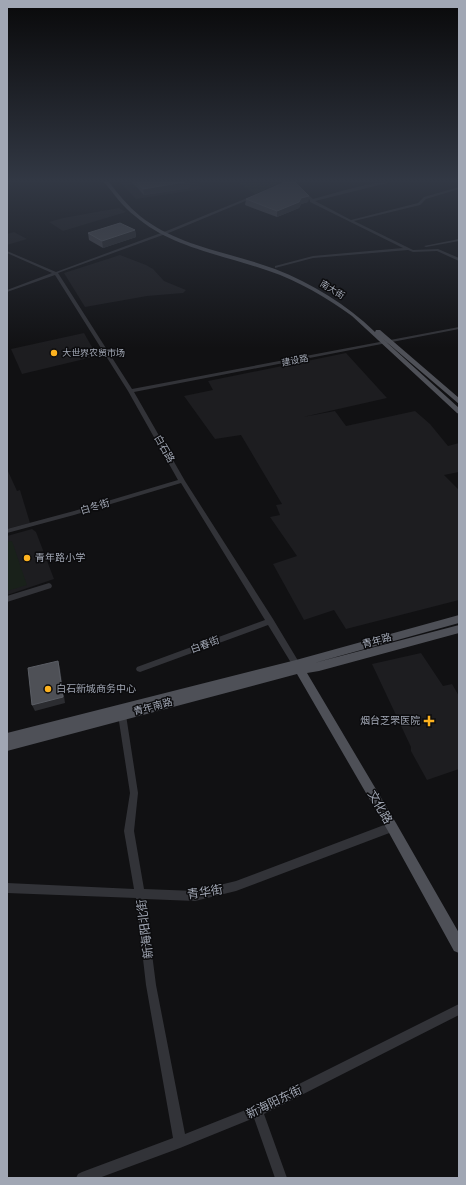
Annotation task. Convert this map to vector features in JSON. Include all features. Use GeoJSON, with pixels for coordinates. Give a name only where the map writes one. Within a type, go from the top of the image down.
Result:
{"type":"FeatureCollection","features":[{"type":"Feature","properties":{"kind":"main road","name":"南大街"},"geometry":{"type":"LineString","coordinates":[[175,237],[181,241],[271,270],[302,283],[341,306],[354,316],[459,412]]}},
{"type":"Feature","properties":{"kind":"main road","name":"南大街"},"geometry":{"type":"LineString","coordinates":[[184,237],[276,268],[307,281],[346,304],[459,402]]}},
{"type":"Feature","properties":{"kind":"main road","name":"青年路"},"geometry":{"type":"LineString","coordinates":[[298,667],[459,619]]}},
{"type":"Feature","properties":{"kind":"main road","name":"青年路"},"geometry":{"type":"LineString","coordinates":[[298,667],[319,668],[459,629]]}},
{"type":"Feature","properties":{"kind":"main road","name":"青年南路"},"geometry":{"type":"LineString","coordinates":[[7,746],[298,667]]}},
{"type":"Feature","properties":{"kind":"main road","name":"青年南路"},"geometry":{"type":"LineString","coordinates":[[7,738],[298,667]]}},
{"type":"Feature","properties":{"kind":"main road","name":"文化路"},"geometry":{"type":"LineString","coordinates":[[298,667],[392,827],[459,946]]}},
{"type":"Feature","properties":{"kind":"street"},"geometry":{"type":"LineString","coordinates":[[7,291],[153,237]]}},
{"type":"Feature","properties":{"kind":"street"},"geometry":{"type":"LineString","coordinates":[[384,237],[413,251],[438,250],[459,260]]}},
{"type":"Feature","properties":{"kind":"street"},"geometry":{"type":"LineString","coordinates":[[276,268],[313,257],[408,249],[459,240]]}},
{"type":"Feature","properties":{"kind":"street"},"geometry":{"type":"LineString","coordinates":[[7,252],[56,273]]}},
{"type":"Feature","properties":{"kind":"street","name":"白石路"},"geometry":{"type":"LineString","coordinates":[[56,273],[131,392],[182,481],[298,667]]}},
{"type":"Feature","properties":{"kind":"street","name":"建设路"},"geometry":{"type":"LineString","coordinates":[[131,392],[459,328]]}},
{"type":"Feature","properties":{"kind":"street","name":"白冬街"},"geometry":{"type":"LineString","coordinates":[[7,531],[74,514],[182,481]]}},
{"type":"Feature","properties":{"kind":"street"},"geometry":{"type":"LineString","coordinates":[[7,599],[49,586]]}},
{"type":"Feature","properties":{"kind":"street","name":"白春街"},"geometry":{"type":"LineString","coordinates":[[140,669],[270,621]]}},
{"type":"Feature","properties":{"kind":"street","name":"新海阳北街"},"geometry":{"type":"LineString","coordinates":[[122,715],[134,793],[129,831],[140,894],[152,986],[180,1142]]}},
{"type":"Feature","properties":{"kind":"street","name":"青华街"},"geometry":{"type":"LineString","coordinates":[[7,888],[195,896],[236,886],[392,827]]}},
{"type":"Feature","properties":{"kind":"street","name":"新海阳东街"},"geometry":{"type":"LineString","coordinates":[[82,1178],[180,1142],[257,1111],[459,1009]]}},
{"type":"Feature","properties":{"kind":"street"},"geometry":{"type":"LineString","coordinates":[[257,1111],[280,1178]]}},
{"type":"Feature","properties":{"kind":"shaded area"},"geometry":{"type":"Polygon","coordinates":[[[7,237],[24,237],[27,239],[7,245],[7,237]]]}},
{"type":"Feature","properties":{"kind":"shaded area"},"geometry":{"type":"Polygon","coordinates":[[[120,255],[146,265],[153,269],[164,281],[186,290],[183,293],[147,296],[85,307],[64,273],[120,255]]]}},
{"type":"Feature","properties":{"kind":"shaded area","name":"大世界农贸市场"},"geometry":{"type":"Polygon","coordinates":[[[84,333],[97,356],[22,374],[11,349],[84,333]]]}},
{"type":"Feature","properties":{"kind":"shaded area"},"geometry":{"type":"Polygon","coordinates":[[[346,353],[387,398],[303,417],[335,411],[346,426],[415,411],[430,424],[448,446],[459,443],[459,472],[444,475],[459,490],[459,600],[346,629],[334,610],[304,620],[273,564],[297,556],[270,517],[280,515],[276,505],[282,504],[241,435],[215,439],[184,396],[213,390],[208,381],[346,353]]]}},
{"type":"Feature","properties":{"kind":"shaded area"},"geometry":{"type":"Polygon","coordinates":[[[7,469],[17,491],[20,490],[30,523],[7,529],[7,469]]]}},
{"type":"Feature","properties":{"kind":"shaded area","name":"青年路小学"},"geometry":{"type":"Polygon","coordinates":[[[32,529],[36,532],[54,579],[7,595],[7,536],[32,529]]]}},
{"type":"Feature","properties":{"kind":"shaded area"},"geometry":{"type":"Polygon","coordinates":[[[12,541],[27,585],[7,591],[7,542],[12,541]]]}},
{"type":"Feature","properties":{"kind":"shaded area","name":"烟台芝罘医院"},"geometry":{"type":"Polygon","coordinates":[[[421,653],[443,686],[452,684],[459,696],[459,769],[427,780],[411,751],[411,747],[372,664],[421,653]]]}},
{"type":"Feature","properties":{"kind":"building"},"geometry":{"type":"Polygon","coordinates":[[[96,237],[113,237],[102,241],[96,237]]]}},
{"type":"Feature","properties":{"kind":"building","name":"白石新城商务中心"},"geometry":{"type":"Polygon","coordinates":[[[58,661],[63,697],[32,705],[28,668],[58,661]]]}},
{"type":"Feature","properties":{"kind":"place","name":"大世界农贸市场"},"geometry":{"type":"Point","coordinates":[54,353]}},
{"type":"Feature","properties":{"kind":"place","name":"青年路小学"},"geometry":{"type":"Point","coordinates":[27,558]}},
{"type":"Feature","properties":{"kind":"place","name":"白石新城商务中心"},"geometry":{"type":"Point","coordinates":[48,689]}},
{"type":"Feature","properties":{"kind":"place","name":"烟台芝罘医院"},"geometry":{"type":"Point","coordinates":[429,721]}}]}
